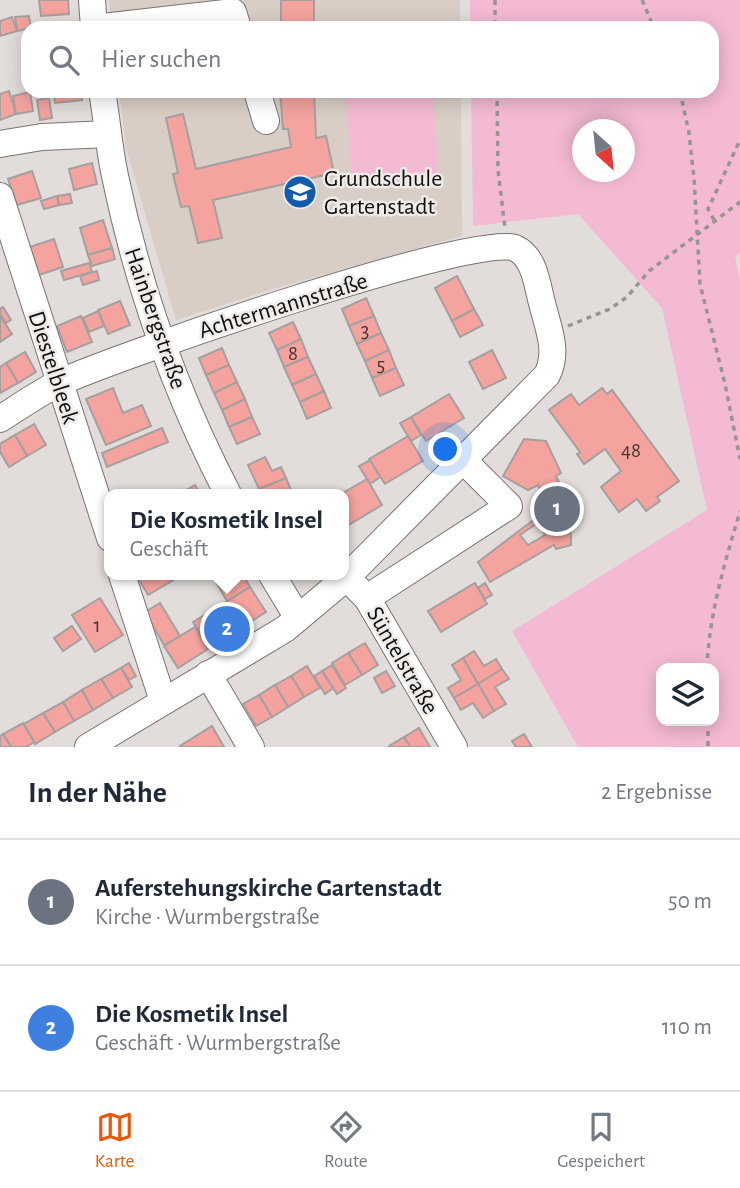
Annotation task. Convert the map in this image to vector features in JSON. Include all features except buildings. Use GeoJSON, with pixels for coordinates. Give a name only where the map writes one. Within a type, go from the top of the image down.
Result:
{"type":"FeatureCollection","features":[{"type":"Feature","properties":{"kind":"street"},"geometry":{"type":"LineString","coordinates":[[92,0],[94,21]]}},
{"type":"Feature","properties":{"kind":"street"},"geometry":{"type":"LineString","coordinates":[[155,21],[233,12],[236,21]]}},
{"type":"Feature","properties":{"kind":"street","name":"Hainbergstraße"},"geometry":{"type":"LineString","coordinates":[[103,98],[115,175],[135,258],[162,343],[193,423],[226,489]]}},
{"type":"Feature","properties":{"kind":"street"},"geometry":{"type":"LineString","coordinates":[[259,98],[266,121]]}},
{"type":"Feature","properties":{"kind":"street"},"geometry":{"type":"LineString","coordinates":[[0,144],[42,137],[108,134]]}},
{"type":"Feature","properties":{"kind":"street","name":"Diestelbleek"},"geometry":{"type":"LineString","coordinates":[[0,196],[104,520]]}},
{"type":"Feature","properties":{"kind":"street"},"geometry":{"type":"LineString","coordinates":[[349,576],[547,375],[554,357],[550,333],[528,257],[516,248],[507,246]]}},
{"type":"Feature","properties":{"kind":"street","name":"Achtermannstraße"},"geometry":{"type":"LineString","coordinates":[[0,419],[59,383],[162,343],[405,267],[465,252],[507,246]]}},
{"type":"Feature","properties":{"kind":"street"},"geometry":{"type":"LineString","coordinates":[[367,598],[509,506],[463,460]]}},
{"type":"Feature","properties":{"kind":"street"},"geometry":{"type":"LineString","coordinates":[[124,580],[163,701]]}},
{"type":"Feature","properties":{"kind":"street"},"geometry":{"type":"LineString","coordinates":[[275,580],[298,618]]}},
{"type":"Feature","properties":{"kind":"street"},"geometry":{"type":"LineString","coordinates":[[88,747],[285,629],[345,580]]}},
{"type":"Feature","properties":{"kind":"street","name":"Süntelstraße"},"geometry":{"type":"LineString","coordinates":[[349,580],[367,598],[454,747]]}},
{"type":"Feature","properties":{"kind":"street"},"geometry":{"type":"LineString","coordinates":[[208,674],[251,747]]}},
{"type":"Feature","properties":{"kind":"path"},"geometry":{"type":"LineString","coordinates":[[495,0],[495,21]]}},
{"type":"Feature","properties":{"kind":"path"},"geometry":{"type":"LineString","coordinates":[[642,0],[651,21]]}},
{"type":"Feature","properties":{"kind":"path"},"geometry":{"type":"LineString","coordinates":[[497,98],[498,170],[507,246]]}},
{"type":"Feature","properties":{"kind":"path"},"geometry":{"type":"LineString","coordinates":[[682,98],[689,132],[700,284],[740,459]]}},
{"type":"Feature","properties":{"kind":"path"},"geometry":{"type":"LineString","coordinates":[[715,220],[708,209],[740,140]]}},
{"type":"Feature","properties":{"kind":"path"},"geometry":{"type":"LineString","coordinates":[[550,333],[610,310],[627,297],[649,271],[740,202]]}},
{"type":"Feature","properties":{"kind":"path"},"geometry":{"type":"LineString","coordinates":[[707,663],[722,572],[740,510]]}},
{"type":"Feature","properties":{"kind":"path"},"geometry":{"type":"LineString","coordinates":[[708,726],[708,747]]}},
{"type":"Feature","properties":{"kind":"shaded area"},"geometry":{"type":"Polygon","coordinates":[[[109,0],[460,0],[460,21],[110,21],[109,0]]]}},
{"type":"Feature","properties":{"kind":"shaded area"},"geometry":{"type":"Polygon","coordinates":[[[470,0],[740,0],[740,253],[735,257],[740,280],[740,747],[578,747],[512,631],[707,510],[662,308],[578,214],[473,226],[471,98],[719,98],[719,21],[470,21],[470,0]]]}},
{"type":"Feature","properties":{"kind":"shaded area","name":"Grundschule Gartenstadt"},"geometry":{"type":"Polygon","coordinates":[[[120,98],[461,98],[462,236],[273,289],[176,320],[126,148],[120,98]]]}},
{"type":"Feature","properties":{"kind":"shaded area"},"geometry":{"type":"Polygon","coordinates":[[[346,98],[433,98],[439,183],[352,189],[346,98]]]}},
{"type":"Feature","properties":{"kind":"place","name":"Grundschule Gartenstadt"},"geometry":{"type":"Point","coordinates":[300,192]}},
{"type":"Feature","properties":{"kind":"place","name":"Auferstehungskirche Gartenstadt"},"geometry":{"type":"Point","coordinates":[557,509]}},
{"type":"Feature","properties":{"kind":"place","name":"Die Kosmetik Insel"},"geometry":{"type":"Point","coordinates":[227,629]}}]}
